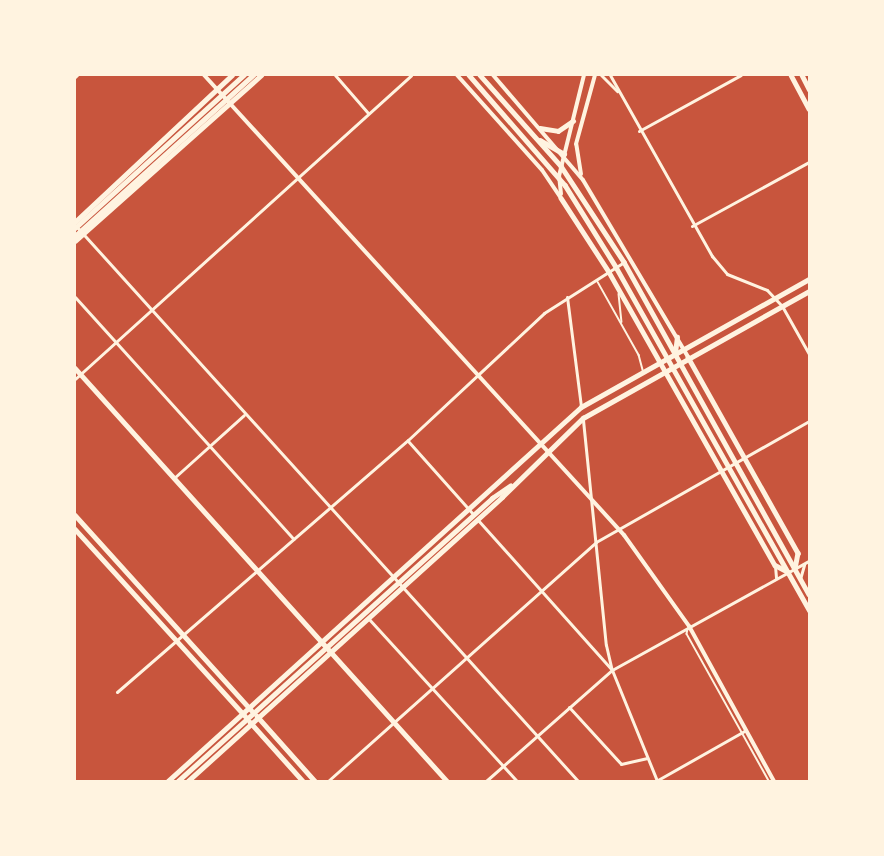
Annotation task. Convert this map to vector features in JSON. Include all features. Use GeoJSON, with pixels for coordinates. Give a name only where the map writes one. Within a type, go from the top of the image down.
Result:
{"type":"FeatureCollection","features":[{"type":"Feature","properties":{"kind":"main road"},"geometry":{"type":"LineString","coordinates":[[204,75],[619,528],[689,626],[744,731],[774,781]]}},
{"type":"Feature","properties":{"kind":"main road"},"geometry":{"type":"LineString","coordinates":[[75,226],[232,75]]}},
{"type":"Feature","properties":{"kind":"main road"},"geometry":{"type":"LineString","coordinates":[[75,226],[244,75]]}},
{"type":"Feature","properties":{"kind":"main road"},"geometry":{"type":"LineString","coordinates":[[75,236],[253,75]]}},
{"type":"Feature","properties":{"kind":"main road"},"geometry":{"type":"LineString","coordinates":[[75,241],[228,102],[261,75]]}},
{"type":"Feature","properties":{"kind":"main road"},"geometry":{"type":"LineString","coordinates":[[457,75],[542,170],[561,198],[609,272],[775,565],[788,572]]}},
{"type":"Feature","properties":{"kind":"main road"},"geometry":{"type":"LineString","coordinates":[[469,75],[559,176],[616,267],[809,610]]}},
{"type":"Feature","properties":{"kind":"main road"},"geometry":{"type":"LineString","coordinates":[[480,75],[561,166],[624,262],[809,594]]}},
{"type":"Feature","properties":{"kind":"main road"},"geometry":{"type":"LineString","coordinates":[[493,75],[564,154],[583,180],[677,337],[798,553],[795,569]]}},
{"type":"Feature","properties":{"kind":"main road"},"geometry":{"type":"LineString","coordinates":[[561,198],[559,176],[584,75]]}},
{"type":"Feature","properties":{"kind":"main road"},"geometry":{"type":"LineString","coordinates":[[583,180],[576,144],[595,75]]}},
{"type":"Feature","properties":{"kind":"main road"},"geometry":{"type":"LineString","coordinates":[[791,75],[809,109]]}},
{"type":"Feature","properties":{"kind":"main road"},"geometry":{"type":"LineString","coordinates":[[802,75],[809,89]]}},
{"type":"Feature","properties":{"kind":"main road"},"geometry":{"type":"LineString","coordinates":[[540,128],[558,131],[573,121]]}},
{"type":"Feature","properties":{"kind":"main road"},"geometry":{"type":"LineString","coordinates":[[536,137],[564,154]]}},
{"type":"Feature","properties":{"kind":"main road"},"geometry":{"type":"LineString","coordinates":[[168,781],[582,407],[667,357],[809,279]]}},
{"type":"Feature","properties":{"kind":"main road"},"geometry":{"type":"LineString","coordinates":[[188,781],[477,519],[583,418],[809,291]]}},
{"type":"Feature","properties":{"kind":"main road"},"geometry":{"type":"LineString","coordinates":[[675,353],[677,337]]}},
{"type":"Feature","properties":{"kind":"main road"},"geometry":{"type":"LineString","coordinates":[[654,351],[667,357]]}},
{"type":"Feature","properties":{"kind":"main road"},"geometry":{"type":"LineString","coordinates":[[75,368],[447,781]]}},
{"type":"Feature","properties":{"kind":"main road"},"geometry":{"type":"LineString","coordinates":[[492,498],[510,474]]}},
{"type":"Feature","properties":{"kind":"main road"},"geometry":{"type":"LineString","coordinates":[[178,781],[492,498],[517,482]]}},
{"type":"Feature","properties":{"kind":"main road"},"geometry":{"type":"LineString","coordinates":[[75,515],[315,781]]}},
{"type":"Feature","properties":{"kind":"main road"},"geometry":{"type":"LineString","coordinates":[[75,529],[303,781]]}},
{"type":"Feature","properties":{"kind":"street"},"geometry":{"type":"LineString","coordinates":[[334,75],[369,113]]}},
{"type":"Feature","properties":{"kind":"street"},"geometry":{"type":"LineString","coordinates":[[75,379],[411,75]]}},
{"type":"Feature","properties":{"kind":"street"},"geometry":{"type":"LineString","coordinates":[[601,75],[617,91]]}},
{"type":"Feature","properties":{"kind":"street"},"geometry":{"type":"LineString","coordinates":[[610,75],[692,226],[727,274],[776,297],[809,354]]}},
{"type":"Feature","properties":{"kind":"street"},"geometry":{"type":"LineString","coordinates":[[639,131],[741,75]]}},
{"type":"Feature","properties":{"kind":"street"},"geometry":{"type":"LineString","coordinates":[[692,226],[809,162]]}},
{"type":"Feature","properties":{"kind":"street"},"geometry":{"type":"LineString","coordinates":[[75,226],[148,311],[578,781]]}},
{"type":"Feature","properties":{"kind":"street"},"geometry":{"type":"LineString","coordinates":[[117,692],[259,572],[408,440],[476,374],[567,297],[624,262]]}},
{"type":"Feature","properties":{"kind":"street"},"geometry":{"type":"LineString","coordinates":[[75,297],[294,539]]}},
{"type":"Feature","properties":{"kind":"street"},"geometry":{"type":"LineString","coordinates":[[567,297],[582,407]]}},
{"type":"Feature","properties":{"kind":"street"},"geometry":{"type":"LineString","coordinates":[[174,478],[244,415]]}},
{"type":"Feature","properties":{"kind":"street"},"geometry":{"type":"LineString","coordinates":[[583,418],[612,670],[656,781],[744,731]]}},
{"type":"Feature","properties":{"kind":"street"},"geometry":{"type":"LineString","coordinates":[[328,781],[396,724],[596,542],[809,421]]}},
{"type":"Feature","properties":{"kind":"street"},"geometry":{"type":"LineString","coordinates":[[408,440],[540,593],[612,670]]}},
{"type":"Feature","properties":{"kind":"street"},"geometry":{"type":"LineString","coordinates":[[486,781],[612,670],[807,562]]}},
{"type":"Feature","properties":{"kind":"street"},"geometry":{"type":"LineString","coordinates":[[800,579],[807,562]]}},
{"type":"Feature","properties":{"kind":"street"},"geometry":{"type":"LineString","coordinates":[[775,565],[776,578]]}},
{"type":"Feature","properties":{"kind":"street"},"geometry":{"type":"LineString","coordinates":[[368,618],[517,781]]}},
{"type":"Feature","properties":{"kind":"street"},"geometry":{"type":"LineString","coordinates":[[569,707],[621,764],[647,758]]}},
{"type":"Feature","properties":{"kind":"lane"},"geometry":{"type":"LineString","coordinates":[[596,279],[623,326],[644,371]]}},
{"type":"Feature","properties":{"kind":"lane"},"geometry":{"type":"LineString","coordinates":[[619,290],[623,326]]}},
{"type":"Feature","properties":{"kind":"lane"},"geometry":{"type":"LineString","coordinates":[[744,731],[769,781]]}}]}
